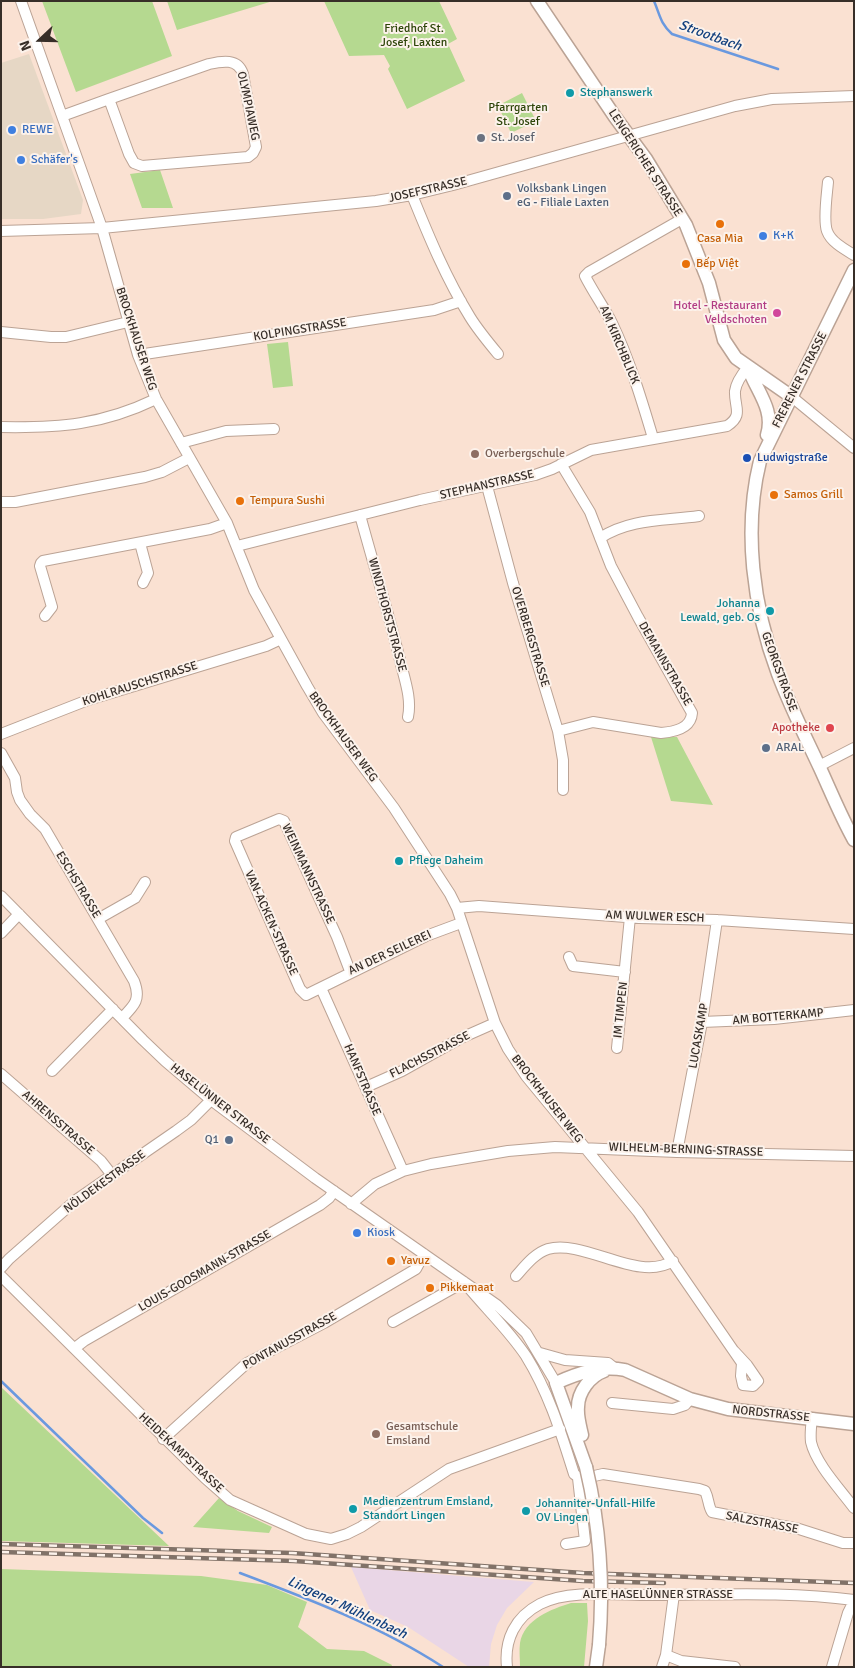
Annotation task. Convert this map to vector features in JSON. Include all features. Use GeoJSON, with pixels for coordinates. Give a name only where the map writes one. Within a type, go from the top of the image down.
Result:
{"type":"FeatureCollection","features":[{"type":"Feature","properties":{"kind":"main road","name":"LENGERICHER STRASSE"},"geometry":{"type":"LineString","coordinates":[[537,1],[659,180],[686,225],[709,283],[724,340],[736,358],[792,397]]}},
{"type":"Feature","properties":{"kind":"main road","name":"FRERENER STRASSE"},"geometry":{"type":"LineString","coordinates":[[754,492],[760,460],[765,448],[850,286],[854,270]]}},
{"type":"Feature","properties":{"kind":"main road"},"geometry":{"type":"LineString","coordinates":[[748,367],[769,414],[770,424],[765,448]]}},
{"type":"Feature","properties":{"kind":"main road","name":"GEORGSTRASSE"},"geometry":{"type":"LineString","coordinates":[[754,492],[753,560],[757,598],[763,627],[778,674],[794,714],[854,840]]}},
{"type":"Feature","properties":{"kind":"main road"},"geometry":{"type":"LineString","coordinates":[[577,1429],[578,1408],[583,1390],[598,1373],[613,1367]]}},
{"type":"Feature","properties":{"kind":"main road","name":"NORDSTRASSE"},"geometry":{"type":"LineString","coordinates":[[556,1383],[583,1372],[613,1367],[639,1375],[670,1392],[728,1410],[854,1424]]}},
{"type":"Feature","properties":{"kind":"main road"},"geometry":{"type":"LineString","coordinates":[[556,1383],[577,1429],[595,1507],[601,1562],[596,1667]]}},
{"type":"Feature","properties":{"kind":"street","name":"BROCKHAUSER WEG"},"geometry":{"type":"LineString","coordinates":[[21,1],[102,228],[138,355],[156,399],[227,523],[254,590],[323,714],[394,808],[450,894],[457,908],[495,1023],[508,1049],[526,1076],[638,1212],[734,1351],[742,1362],[741,1376],[743,1385],[753,1386],[758,1381],[748,1365],[734,1351]]}},
{"type":"Feature","properties":{"kind":"street","name":"OLYMPIAWEG"},"geometry":{"type":"LineString","coordinates":[[62,116],[109,98],[209,64],[230,61],[241,68],[244,74],[256,147],[253,154],[248,157],[142,166],[134,163],[129,154],[109,98]]}},
{"type":"Feature","properties":{"kind":"street","name":"JOSEFSTRASSE"},"geometry":{"type":"LineString","coordinates":[[1,231],[102,228],[348,204],[412,195],[462,183],[735,106],[772,99],[800,97],[851,98]]}},
{"type":"Feature","properties":{"kind":"street"},"geometry":{"type":"LineString","coordinates":[[828,182],[827,231],[833,240],[854,255]]}},
{"type":"Feature","properties":{"kind":"street"},"geometry":{"type":"LineString","coordinates":[[412,195],[444,272],[470,318],[498,354]]}},
{"type":"Feature","properties":{"kind":"street","name":"AM KIRCHBLICK"},"geometry":{"type":"LineString","coordinates":[[653,438],[642,402],[613,325],[585,276],[682,219]]}},
{"type":"Feature","properties":{"kind":"street","name":"KOLPINGSTRASSE"},"geometry":{"type":"LineString","coordinates":[[138,355],[434,310],[461,301]]}},
{"type":"Feature","properties":{"kind":"street"},"geometry":{"type":"LineString","coordinates":[[1,332],[66,337],[128,322]]}},
{"type":"Feature","properties":{"kind":"street","name":"STEPHANSTRASSE"},"geometry":{"type":"LineString","coordinates":[[237,546],[360,515],[535,475],[592,450],[727,426],[734,422],[737,416],[736,385],[748,367]]}},
{"type":"Feature","properties":{"kind":"street"},"geometry":{"type":"LineString","coordinates":[[792,397],[854,448]]}},
{"type":"Feature","properties":{"kind":"street"},"geometry":{"type":"LineString","coordinates":[[1,427],[49,428],[71,425],[120,415],[156,399]]}},
{"type":"Feature","properties":{"kind":"street"},"geometry":{"type":"LineString","coordinates":[[181,443],[226,431],[274,429]]}},
{"type":"Feature","properties":{"kind":"street"},"geometry":{"type":"LineString","coordinates":[[1,502],[15,502],[144,477],[162,472],[189,458]]}},
{"type":"Feature","properties":{"kind":"street","name":"DEMANNSTRASSE"},"geometry":{"type":"LineString","coordinates":[[558,731],[593,722],[661,733],[683,728],[690,722],[692,717],[691,708],[633,609],[612,566],[590,512],[561,464]]}},
{"type":"Feature","properties":{"kind":"street","name":"OVERBERGSTRASSE"},"geometry":{"type":"LineString","coordinates":[[487,486],[513,583],[558,731],[563,760],[563,790]]}},
{"type":"Feature","properties":{"kind":"street","name":"WINDTHORSTSTRASSE"},"geometry":{"type":"LineString","coordinates":[[360,515],[391,623],[408,693],[410,708],[408,717]]}},
{"type":"Feature","properties":{"kind":"street"},"geometry":{"type":"LineString","coordinates":[[600,538],[609,532],[638,522],[676,520],[699,516]]}},
{"type":"Feature","properties":{"kind":"street"},"geometry":{"type":"LineString","coordinates":[[45,616],[52,607],[40,566],[41,563],[210,529],[227,523]]}},
{"type":"Feature","properties":{"kind":"street"},"geometry":{"type":"LineString","coordinates":[[140,544],[148,573],[143,583]]}},
{"type":"Feature","properties":{"kind":"street","name":"KOHLRAUSCHSTRASSE"},"geometry":{"type":"LineString","coordinates":[[1,734],[88,700],[266,646],[281,639]]}},
{"type":"Feature","properties":{"kind":"street"},"geometry":{"type":"LineString","coordinates":[[819,766],[854,748]]}},
{"type":"Feature","properties":{"kind":"street","name":"ESCHSTRASSE"},"geometry":{"type":"LineString","coordinates":[[1,753],[15,778],[20,800],[30,814],[45,829],[137,990],[138,997],[135,1004],[122,1018]]}},
{"type":"Feature","properties":{"kind":"street","name":"WEINMANNSTRASSE"},"geometry":{"type":"LineString","coordinates":[[240,835],[279,819],[284,821],[337,936],[350,972]]}},
{"type":"Feature","properties":{"kind":"street","name":"VAN-ACKEN-STRASSE"},"geometry":{"type":"LineString","coordinates":[[240,835],[236,837],[235,841],[300,989],[306,994],[321,988]]}},
{"type":"Feature","properties":{"kind":"street"},"geometry":{"type":"LineString","coordinates":[[98,919],[135,898],[145,882]]}},
{"type":"Feature","properties":{"kind":"street","name":"HASELÜNNER STRASSE"},"geometry":{"type":"LineString","coordinates":[[1,896],[165,1061],[211,1100],[351,1204],[486,1296],[508,1314],[526,1333],[556,1383]]}},
{"type":"Feature","properties":{"kind":"street","name":"AM WULWER ESCH"},"geometry":{"type":"LineString","coordinates":[[457,908],[480,906],[630,917],[717,920],[854,929]]}},
{"type":"Feature","properties":{"kind":"street"},"geometry":{"type":"LineString","coordinates":[[1,933],[19,914]]}},
{"type":"Feature","properties":{"kind":"street","name":"IM TIMPEN"},"geometry":{"type":"LineString","coordinates":[[617,1048],[630,917]]}},
{"type":"Feature","properties":{"kind":"street","name":"LUCASKAMP"},"geometry":{"type":"LineString","coordinates":[[677,1152],[702,1022],[717,920]]}},
{"type":"Feature","properties":{"kind":"street","name":"AN DER SEILEREI"},"geometry":{"type":"LineString","coordinates":[[321,988],[426,936],[461,923]]}},
{"type":"Feature","properties":{"kind":"street","name":"IM TIMPEN"},"geometry":{"type":"LineString","coordinates":[[569,957],[572,966],[625,972]]}},
{"type":"Feature","properties":{"kind":"street","name":"HANFSTRASSE"},"geometry":{"type":"LineString","coordinates":[[321,988],[403,1171]]}},
{"type":"Feature","properties":{"kind":"street"},"geometry":{"type":"LineString","coordinates":[[52,1071],[113,1009]]}},
{"type":"Feature","properties":{"kind":"street","name":"AM BOTTERKAMP"},"geometry":{"type":"LineString","coordinates":[[702,1022],[774,1019],[854,1010]]}},
{"type":"Feature","properties":{"kind":"street","name":"FLACHSSTRASSE"},"geometry":{"type":"LineString","coordinates":[[366,1087],[402,1071],[461,1038],[495,1023]]}},
{"type":"Feature","properties":{"kind":"street","name":"AHRENSSTRASSE"},"geometry":{"type":"LineString","coordinates":[[1,1074],[101,1161],[112,1175]]}},
{"type":"Feature","properties":{"kind":"street","name":"NÖLDEKESTRASSE"},"geometry":{"type":"LineString","coordinates":[[1,1268],[76,1200],[176,1132],[211,1100]]}},
{"type":"Feature","properties":{"kind":"street","name":"WILHELM-BERNING-STRASSE"},"geometry":{"type":"LineString","coordinates":[[351,1204],[374,1184],[403,1171],[459,1158],[508,1151],[555,1147],[584,1147],[677,1152],[854,1156]]}},
{"type":"Feature","properties":{"kind":"street","name":"LOUIS-GOOSMANN-STRASSE"},"geometry":{"type":"LineString","coordinates":[[75,1348],[84,1341],[320,1205],[334,1191]]}},
{"type":"Feature","properties":{"kind":"street"},"geometry":{"type":"LineString","coordinates":[[516,1276],[540,1253],[555,1248],[584,1252],[645,1268],[665,1266],[672,1261]]}},
{"type":"Feature","properties":{"kind":"street","name":"PONTANUSSTRASSE"},"geometry":{"type":"LineString","coordinates":[[163,1439],[247,1363],[324,1323],[416,1269],[424,1254]]}},
{"type":"Feature","properties":{"kind":"street","name":"HEIDEKAMPSTRASSE"},"geometry":{"type":"LineString","coordinates":[[1,1276],[75,1348],[163,1439],[230,1500],[306,1534],[331,1538],[347,1534],[449,1469],[560,1429]]}},
{"type":"Feature","properties":{"kind":"street"},"geometry":{"type":"LineString","coordinates":[[393,1322],[464,1282]]}},
{"type":"Feature","properties":{"kind":"street","name":"HASELÜNNER STRASSE"},"geometry":{"type":"LineString","coordinates":[[464,1282],[525,1355],[540,1380],[560,1429],[574,1474],[578,1478],[585,1541],[566,1544]]}},
{"type":"Feature","properties":{"kind":"street"},"geometry":{"type":"LineString","coordinates":[[540,1354],[565,1360],[608,1363],[613,1367]]}},
{"type":"Feature","properties":{"kind":"street"},"geometry":{"type":"LineString","coordinates":[[612,1403],[673,1409],[685,1405],[690,1399]]}},
{"type":"Feature","properties":{"kind":"street"},"geometry":{"type":"LineString","coordinates":[[812,1418],[810,1432],[817,1458],[854,1508]]}},
{"type":"Feature","properties":{"kind":"street","name":"SALZSTRASSE"},"geometry":{"type":"LineString","coordinates":[[578,1478],[603,1474],[699,1488],[705,1491],[708,1498],[708,1507],[712,1512],[799,1529],[843,1543],[854,1543]]}},
{"type":"Feature","properties":{"kind":"street"},"geometry":{"type":"LineString","coordinates":[[662,1667],[666,1655],[674,1594]]}},
{"type":"Feature","properties":{"kind":"street","name":"ALTE HASELÜNNER STRASSE"},"geometry":{"type":"LineString","coordinates":[[508,1667],[506,1658],[509,1638],[516,1624],[540,1604],[565,1596],[674,1594],[819,1596],[854,1600]]}},
{"type":"Feature","properties":{"kind":"street"},"geometry":{"type":"LineString","coordinates":[[832,1667],[845,1622],[854,1600]]}},
{"type":"Feature","properties":{"kind":"street"},"geometry":{"type":"LineString","coordinates":[[666,1655],[681,1661],[735,1667]]}},
{"type":"Feature","properties":{"kind":"shaded area"},"geometry":{"type":"Polygon","coordinates":[[[29,54],[83,200],[81,214],[43,219],[1,219],[1,63],[29,54]]]}},
{"type":"Feature","properties":{"kind":"shaded area"},"geometry":{"type":"Polygon","coordinates":[[[351,1567],[534,1582],[507,1608],[497,1625],[491,1644],[489,1667],[469,1667],[408,1627],[370,1610],[351,1567]]]}},
{"type":"Feature","properties":{"kind":"green space"},"geometry":{"type":"Polygon","coordinates":[[[42,1],[152,1],[172,56],[76,92],[42,1]]]}},
{"type":"Feature","properties":{"kind":"green space"},"geometry":{"type":"Polygon","coordinates":[[[167,1],[273,1],[177,30],[167,1]]]}},
{"type":"Feature","properties":{"kind":"green space","name":"Friedhof St. Josef, Laxten"},"geometry":{"type":"Polygon","coordinates":[[[324,1],[439,1],[457,39],[448,44],[465,81],[407,109],[388,69],[390,66],[384,55],[349,56],[324,1]]]}},
{"type":"Feature","properties":{"kind":"green space","name":"Pfarrgarten St. Josef"},"geometry":{"type":"Polygon","coordinates":[[[522,93],[536,121],[511,133],[499,108],[501,104],[522,93]]]}},
{"type":"Feature","properties":{"kind":"green space"},"geometry":{"type":"Polygon","coordinates":[[[160,170],[173,208],[142,208],[130,174],[160,170]]]}},
{"type":"Feature","properties":{"kind":"green space"},"geometry":{"type":"Polygon","coordinates":[[[288,342],[293,386],[273,388],[267,344],[288,342]]]}},
{"type":"Feature","properties":{"kind":"green space"},"geometry":{"type":"Polygon","coordinates":[[[651,737],[677,737],[713,805],[671,801],[651,737]]]}},
{"type":"Feature","properties":{"kind":"green space"},"geometry":{"type":"Polygon","coordinates":[[[1,1387],[169,1546],[1,1541],[1,1387]]]}},
{"type":"Feature","properties":{"kind":"green space"},"geometry":{"type":"Polygon","coordinates":[[[219,1498],[238,1511],[272,1527],[269,1533],[193,1527],[219,1498]]]}},
{"type":"Feature","properties":{"kind":"green space"},"geometry":{"type":"Polygon","coordinates":[[[1,1569],[201,1576],[267,1585],[307,1602],[298,1627],[327,1649],[364,1651],[392,1665],[391,1667],[1,1667],[1,1569]]]}},
{"type":"Feature","properties":{"kind":"green space"},"geometry":{"type":"Polygon","coordinates":[[[571,1603],[587,1603],[588,1621],[584,1667],[520,1667],[520,1643],[527,1627],[540,1616],[571,1603]]]}},
{"type":"Feature","properties":{"kind":"waterway","name":"Strootbach"},"geometry":{"type":"LineString","coordinates":[[654,1],[663,22],[672,34],[778,69]]}},
{"type":"Feature","properties":{"kind":"waterway","name":"Lingener Mühlenbach"},"geometry":{"type":"LineString","coordinates":[[1,1381],[143,1518],[162,1533]]}},
{"type":"Feature","properties":{"kind":"waterway","name":"Lingener Mühlenbach"},"geometry":{"type":"LineString","coordinates":[[240,1573],[344,1614],[419,1652],[443,1667]]}},
{"type":"Feature","properties":{"kind":"railway"},"geometry":{"type":"LineString","coordinates":[[1,1544],[292,1553],[583,1573],[854,1583]]}},
{"type":"Feature","properties":{"kind":"railway"},"geometry":{"type":"LineString","coordinates":[[1,1552],[294,1561],[583,1581],[664,1583]]}},
{"type":"Feature","properties":{"kind":"place","name":"Stephanswerk"},"geometry":{"type":"Point","coordinates":[570,93]}},
{"type":"Feature","properties":{"kind":"place","name":"REWE"},"geometry":{"type":"Point","coordinates":[12,130]}},
{"type":"Feature","properties":{"kind":"place","name":"St. Josef"},"geometry":{"type":"Point","coordinates":[481,138]}},
{"type":"Feature","properties":{"kind":"place","name":"Schäfer's"},"geometry":{"type":"Point","coordinates":[21,160]}},
{"type":"Feature","properties":{"kind":"place","name":"Volksbank Lingen eG - Filiale Laxten"},"geometry":{"type":"Point","coordinates":[507,196]}},
{"type":"Feature","properties":{"kind":"place","name":"Casa Mia"},"geometry":{"type":"Point","coordinates":[720,224]}},
{"type":"Feature","properties":{"kind":"place","name":"K+K"},"geometry":{"type":"Point","coordinates":[763,236]}},
{"type":"Feature","properties":{"kind":"place","name":"Bếp Việt"},"geometry":{"type":"Point","coordinates":[686,264]}},
{"type":"Feature","properties":{"kind":"place","name":"Hotel - Restaurant Veldschoten"},"geometry":{"type":"Point","coordinates":[777,313]}},
{"type":"Feature","properties":{"kind":"place","name":"Overbergschule"},"geometry":{"type":"Point","coordinates":[475,454]}},
{"type":"Feature","properties":{"kind":"place","name":"Ludwigstraße"},"geometry":{"type":"Point","coordinates":[747,458]}},
{"type":"Feature","properties":{"kind":"place","name":"Samos Grill"},"geometry":{"type":"Point","coordinates":[774,495]}},
{"type":"Feature","properties":{"kind":"place","name":"Tempura Sushi"},"geometry":{"type":"Point","coordinates":[240,501]}},
{"type":"Feature","properties":{"kind":"place","name":"Johanna Lewald, geb. Os"},"geometry":{"type":"Point","coordinates":[770,611]}},
{"type":"Feature","properties":{"kind":"place","name":"Apotheke"},"geometry":{"type":"Point","coordinates":[830,728]}},
{"type":"Feature","properties":{"kind":"place","name":"ARAL"},"geometry":{"type":"Point","coordinates":[766,748]}},
{"type":"Feature","properties":{"kind":"place","name":"Pflege Daheim"},"geometry":{"type":"Point","coordinates":[399,861]}},
{"type":"Feature","properties":{"kind":"place","name":"Q1"},"geometry":{"type":"Point","coordinates":[229,1140]}},
{"type":"Feature","properties":{"kind":"place","name":"Kiosk"},"geometry":{"type":"Point","coordinates":[357,1233]}},
{"type":"Feature","properties":{"kind":"place","name":"Yavuz"},"geometry":{"type":"Point","coordinates":[391,1261]}},
{"type":"Feature","properties":{"kind":"place","name":"Pikkemaat"},"geometry":{"type":"Point","coordinates":[430,1288]}},
{"type":"Feature","properties":{"kind":"place","name":"Gesamtschule Emsland"},"geometry":{"type":"Point","coordinates":[376,1434]}},
{"type":"Feature","properties":{"kind":"place","name":"Medienzentrum Emsland, Standort Lingen"},"geometry":{"type":"Point","coordinates":[353,1509]}},
{"type":"Feature","properties":{"kind":"place","name":"Johanniter-Unfall-Hilfe OV Lingen"},"geometry":{"type":"Point","coordinates":[526,1511]}}]}
